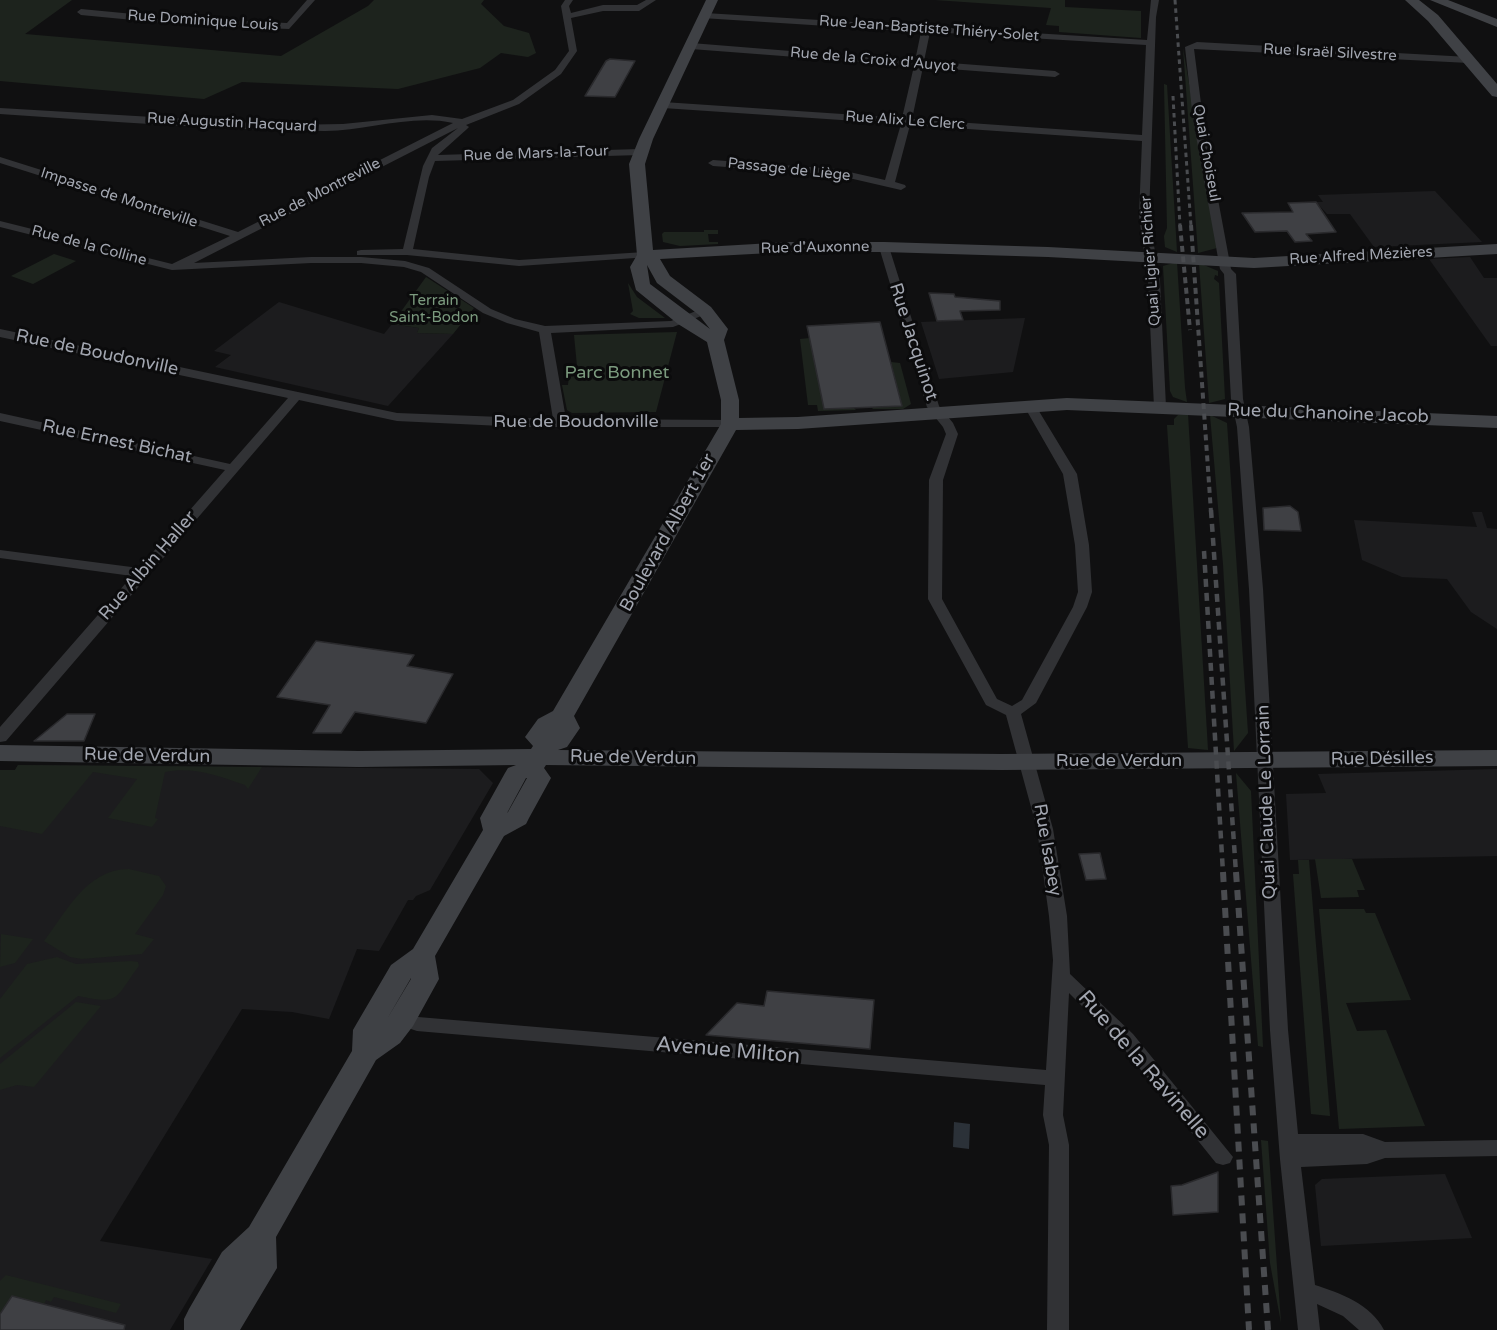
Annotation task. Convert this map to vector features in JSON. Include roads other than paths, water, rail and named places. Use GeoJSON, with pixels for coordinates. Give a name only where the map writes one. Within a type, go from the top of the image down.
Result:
{"type":"FeatureCollection","features":[{"type":"Feature","properties":{"kind":"main road"},"geometry":{"type":"LineString","coordinates":[[712,0],[640,152],[636,176],[645,255],[638,267],[642,286],[684,320],[715,340]]}},
{"type":"Feature","properties":{"kind":"main road"},"geometry":{"type":"LineString","coordinates":[[1422,2],[1451,7],[1497,23]]}},
{"type":"Feature","properties":{"kind":"main road"},"geometry":{"type":"LineString","coordinates":[[1422,2],[1433,18],[1494,86]]}},
{"type":"Feature","properties":{"kind":"main road","name":"Rue d'Auxonne"},"geometry":{"type":"LineString","coordinates":[[645,255],[789,247],[884,247],[1150,257],[1228,268]]}},
{"type":"Feature","properties":{"kind":"main road","name":"Rue Alfred Mézières"},"geometry":{"type":"LineString","coordinates":[[1228,268],[1259,263],[1497,249]]}},
{"type":"Feature","properties":{"kind":"main road"},"geometry":{"type":"LineString","coordinates":[[645,255],[657,265],[659,274],[669,285],[705,311],[719,329],[715,340],[730,400],[730,423]]}},
{"type":"Feature","properties":{"kind":"main road","name":"Rue de Boudonville"},"geometry":{"type":"LineString","coordinates":[[730,423],[798,423],[1067,404],[1160,407]]}},
{"type":"Feature","properties":{"kind":"main road","name":"Rue du Chanoine Jacob"},"geometry":{"type":"LineString","coordinates":[[1160,407],[1497,422]]}},
{"type":"Feature","properties":{"kind":"main road","name":"Boulevard Albert 1er"},"geometry":{"type":"LineString","coordinates":[[539,757],[560,742],[568,728],[562,716],[629,604],[730,423]]}},
{"type":"Feature","properties":{"kind":"main road","name":"Rue de Verdun"},"geometry":{"type":"LineString","coordinates":[[0,753],[370,759],[539,757],[1266,761]]}},
{"type":"Feature","properties":{"kind":"main road"},"geometry":{"type":"LineString","coordinates":[[366,1052],[367,1030],[401,972],[422,956],[495,830],[517,818],[539,778],[539,757]]}},
{"type":"Feature","properties":{"kind":"main road","name":"Rue Désilles"},"geometry":{"type":"LineString","coordinates":[[1266,761],[1497,758]]}},
{"type":"Feature","properties":{"kind":"main road"},"geometry":{"type":"LineString","coordinates":[[200,1330],[200,1319],[233,1261],[260,1236],[366,1052],[390,1036],[403,1019],[425,979],[422,956]]}},
{"type":"Feature","properties":{"kind":"main road"},"geometry":{"type":"LineString","coordinates":[[221,1330],[261,1268],[260,1236]]}},
{"type":"Feature","properties":{"kind":"street","name":"Rue Dominique Louis"},"geometry":{"type":"LineString","coordinates":[[81,12],[175,21],[289,26],[311,0]]}},
{"type":"Feature","properties":{"kind":"street"},"geometry":{"type":"LineString","coordinates":[[569,0],[565,6],[566,17],[603,8],[639,8],[652,0]]}},
{"type":"Feature","properties":{"kind":"street","name":"Quai Ligier Richier"},"geometry":{"type":"LineString","coordinates":[[1155,0],[1152,17],[1144,216],[1154,281],[1160,407]]}},
{"type":"Feature","properties":{"kind":"street","name":"Rue Jean-Baptiste Thiéry-Solet"},"geometry":{"type":"LineString","coordinates":[[705,16],[1152,43]]}},
{"type":"Feature","properties":{"kind":"street","name":"Rue de Montreville"},"geometry":{"type":"LineString","coordinates":[[178,267],[451,127],[464,124],[516,102],[558,72],[573,51],[566,17]]}},
{"type":"Feature","properties":{"kind":"street"},"geometry":{"type":"LineString","coordinates":[[889,184],[906,121],[926,29]]}},
{"type":"Feature","properties":{"kind":"street","name":"Rue de la Croix d'Auyot"},"geometry":{"type":"LineString","coordinates":[[691,46],[1055,74]]}},
{"type":"Feature","properties":{"kind":"street","name":"Rue Israël Silvestre"},"geometry":{"type":"LineString","coordinates":[[1191,46],[1469,60]]}},
{"type":"Feature","properties":{"kind":"street","name":"Quai Choiseul"},"geometry":{"type":"LineString","coordinates":[[1191,46],[1188,49],[1198,120],[1228,268]]}},
{"type":"Feature","properties":{"kind":"street","name":"Rue Alix Le Clerc"},"geometry":{"type":"LineString","coordinates":[[663,105],[1146,138]]}},
{"type":"Feature","properties":{"kind":"street","name":"Rue Augustin Hacquard"},"geometry":{"type":"LineString","coordinates":[[0,111],[239,127],[338,128],[445,120],[464,124]]}},
{"type":"Feature","properties":{"kind":"street"},"geometry":{"type":"LineString","coordinates":[[406,252],[413,235],[423,174],[435,151],[462,129],[464,124]]}},
{"type":"Feature","properties":{"kind":"street","name":"Rue de Mars-la-Tour"},"geometry":{"type":"LineString","coordinates":[[432,158],[640,152]]}},
{"type":"Feature","properties":{"kind":"street","name":"Impasse de Montreville"},"geometry":{"type":"LineString","coordinates":[[0,160],[238,235]]}},
{"type":"Feature","properties":{"kind":"street","name":"Passage de Liège"},"geometry":{"type":"LineString","coordinates":[[713,163],[836,172],[901,187]]}},
{"type":"Feature","properties":{"kind":"street","name":"Rue de la Colline"},"geometry":{"type":"LineString","coordinates":[[0,224],[38,232],[133,259],[178,267],[363,256]]}},
{"type":"Feature","properties":{"kind":"street","name":"Rue Jacquinot"},"geometry":{"type":"LineString","coordinates":[[884,247],[936,413],[950,426],[952,434],[936,480],[935,599],[990,702],[1013,712]]}},
{"type":"Feature","properties":{"kind":"street","name":"Rue d'Auxonne"},"geometry":{"type":"LineString","coordinates":[[363,256],[406,252],[519,263],[645,255]]}},
{"type":"Feature","properties":{"kind":"street"},"geometry":{"type":"LineString","coordinates":[[363,256],[420,267],[487,311],[511,321],[545,330],[673,324],[705,311]]}},
{"type":"Feature","properties":{"kind":"street","name":"Quai Claude Le Lorrain"},"geometry":{"type":"LineString","coordinates":[[1228,268],[1237,399],[1243,426],[1257,589],[1272,854],[1271,903],[1290,1150],[1309,1330]]}},
{"type":"Feature","properties":{"kind":"street"},"geometry":{"type":"LineString","coordinates":[[545,330],[560,423]]}},
{"type":"Feature","properties":{"kind":"street","name":"Rue de Boudonville"},"geometry":{"type":"LineString","coordinates":[[0,333],[397,417],[560,423],[730,423]]}},
{"type":"Feature","properties":{"kind":"street","name":"Rue Albin Haller"},"geometry":{"type":"LineString","coordinates":[[0,737],[296,396]]}},
{"type":"Feature","properties":{"kind":"street"},"geometry":{"type":"LineString","coordinates":[[1013,712],[1028,703],[1080,607],[1085,592],[1082,545],[1070,474],[1030,406]]}},
{"type":"Feature","properties":{"kind":"street","name":"Rue Ernest Bichat"},"geometry":{"type":"LineString","coordinates":[[0,417],[233,468]]}},
{"type":"Feature","properties":{"kind":"street"},"geometry":{"type":"LineString","coordinates":[[0,554],[141,573]]}},
{"type":"Feature","properties":{"kind":"street","name":"Rue Isabey"},"geometry":{"type":"LineString","coordinates":[[1013,712],[1045,829],[1059,916],[1062,960],[1053,1115],[1059,1145],[1058,1330]]}},
{"type":"Feature","properties":{"kind":"street","name":"Rue de la Ravinelle"},"geometry":{"type":"LineString","coordinates":[[1060,976],[1082,993],[1122,1035],[1223,1157]]}},
{"type":"Feature","properties":{"kind":"street","name":"Avenue Milton"},"geometry":{"type":"LineString","coordinates":[[403,1019],[417,1024],[1054,1078]]}},
{"type":"Feature","properties":{"kind":"street"},"geometry":{"type":"LineString","coordinates":[[1290,1150],[1367,1156],[1384,1150],[1497,1148]]}},
{"type":"Feature","properties":{"kind":"street"},"geometry":{"type":"LineString","coordinates":[[1305,1292],[1327,1297],[1349,1308],[1373,1330]]}},
{"type":"Feature","properties":{"kind":"railway"},"geometry":{"type":"LineString","coordinates":[[1175,0],[1191,226]]}},
{"type":"Feature","properties":{"kind":"railway"},"geometry":{"type":"LineString","coordinates":[[1173,96],[1180,226]]}},
{"type":"Feature","properties":{"kind":"railway"},"geometry":{"type":"LineString","coordinates":[[1180,225],[1190,330]]}},
{"type":"Feature","properties":{"kind":"railway"},"geometry":{"type":"LineString","coordinates":[[1191,225],[1211,512]]}},
{"type":"Feature","properties":{"kind":"railway"},"geometry":{"type":"LineString","coordinates":[[1211,510],[1236,873]]}},
{"type":"Feature","properties":{"kind":"railway"},"geometry":{"type":"LineString","coordinates":[[1204,551],[1223,873]]}},
{"type":"Feature","properties":{"kind":"railway"},"geometry":{"type":"LineString","coordinates":[[1223,872],[1249,1330]]}},
{"type":"Feature","properties":{"kind":"railway"},"geometry":{"type":"LineString","coordinates":[[1236,872],[1268,1330]]}},
{"type":"Feature","properties":{"kind":"park label","name":"Terrain Saint-Bodon"},"geometry":{"type":"Point","coordinates":[434,310]}},
{"type":"Feature","properties":{"kind":"park label","name":"Parc Bonnet"},"geometry":{"type":"Point","coordinates":[617,373]}}]}
